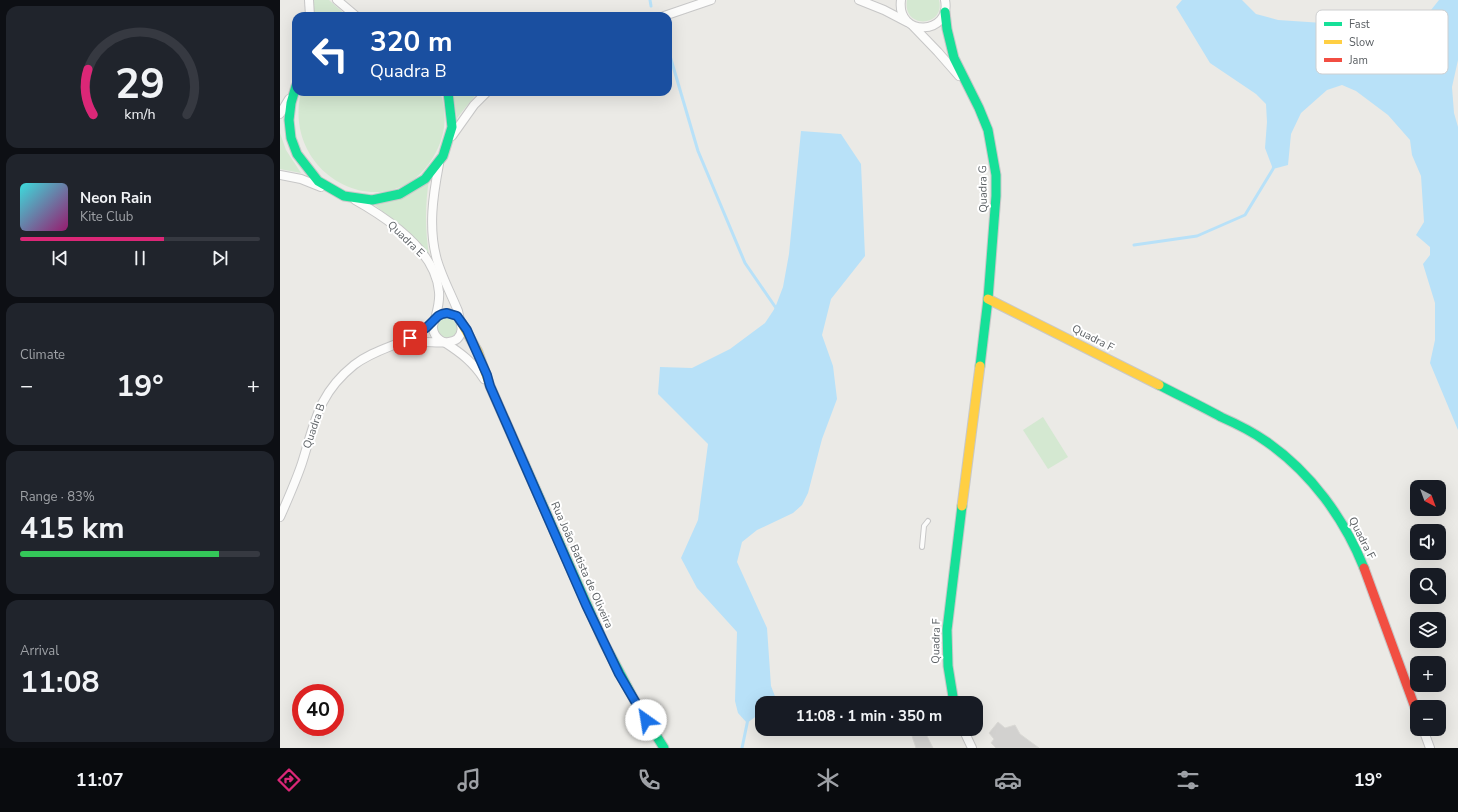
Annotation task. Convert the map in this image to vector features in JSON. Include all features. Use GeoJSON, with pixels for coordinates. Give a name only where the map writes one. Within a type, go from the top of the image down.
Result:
{"type":"FeatureCollection","features":[{"type":"Feature","properties":{"kind":"street"},"geometry":{"type":"LineString","coordinates":[[309,0],[310,12]]}},
{"type":"Feature","properties":{"kind":"street"},"geometry":{"type":"LineString","coordinates":[[337,0],[351,12]]}},
{"type":"Feature","properties":{"kind":"street"},"geometry":{"type":"LineString","coordinates":[[672,13],[711,0]]}},
{"type":"Feature","properties":{"kind":"street"},"geometry":{"type":"LineString","coordinates":[[859,0],[884,10],[910,24],[922,28],[928,28],[939,22],[950,0]]}},
{"type":"Feature","properties":{"kind":"street"},"geometry":{"type":"LineString","coordinates":[[901,0],[902,12],[910,24]]}},
{"type":"Feature","properties":{"kind":"street"},"geometry":{"type":"LineString","coordinates":[[945,0],[945,10]]}},
{"type":"Feature","properties":{"kind":"street","name":"Quadra G"},"geometry":{"type":"LineString","coordinates":[[945,10],[947,28],[954,58],[965,83],[979,108],[988,130],[996,175],[995,220],[988,299]]}},
{"type":"Feature","properties":{"kind":"street","name":"Quadra G"},"geometry":{"type":"LineString","coordinates":[[910,24],[938,52],[965,83]]}},
{"type":"Feature","properties":{"kind":"street"},"geometry":{"type":"LineString","coordinates":[[280,114],[292,93]]}},
{"type":"Feature","properties":{"kind":"street"},"geometry":{"type":"LineString","coordinates":[[293,96],[289,116],[291,139],[295,150],[300,160],[311,174],[323,185],[333,191]]}},
{"type":"Feature","properties":{"kind":"street"},"geometry":{"type":"LineString","coordinates":[[449,96],[452,114],[452,128],[449,142]]}},
{"type":"Feature","properties":{"kind":"street"},"geometry":{"type":"LineString","coordinates":[[280,175],[301,179],[351,198],[375,200],[402,194],[424,179],[439,164],[449,142],[468,113],[483,96]]}},
{"type":"Feature","properties":{"kind":"street","name":"Quadra E"},"geometry":{"type":"LineString","coordinates":[[439,164],[432,209],[432,230],[437,259],[458,311],[460,321]]}},
{"type":"Feature","properties":{"kind":"street","name":"Quadra E"},"geometry":{"type":"LineString","coordinates":[[351,198],[373,210],[397,228],[422,252],[429,263],[438,285],[438,310],[434,320]]}},
{"type":"Feature","properties":{"kind":"street","name":"Quadra F"},"geometry":{"type":"LineString","coordinates":[[953,696],[946,654],[947,630],[988,299],[1244,428],[1266,442],[1292,463],[1322,496],[1337,515],[1350,536],[1362,562],[1412,700]]}},
{"type":"Feature","properties":{"kind":"street"},"geometry":{"type":"LineString","coordinates":[[447,313],[457,316],[460,321],[462,331],[457,339],[453,341],[443,342],[438,339],[432,331],[434,320],[442,314],[447,313]]}},
{"type":"Feature","properties":{"kind":"street","name":"Quadra B"},"geometry":{"type":"LineString","coordinates":[[280,517],[293,487],[324,398],[340,378],[368,355],[418,334],[434,320]]}},
{"type":"Feature","properties":{"kind":"street","name":"Rua João Batista de Oliveira"},"geometry":{"type":"LineString","coordinates":[[460,321],[467,330],[487,375],[490,386],[604,644],[637,705],[664,748]]}},
{"type":"Feature","properties":{"kind":"street","name":"Rua João Batista de Oliveira"},"geometry":{"type":"LineString","coordinates":[[443,342],[466,357],[478,369],[490,386]]}},
{"type":"Feature","properties":{"kind":"street","name":"Quadra B"},"geometry":{"type":"LineString","coordinates":[[395,344],[443,342]]}},
{"type":"Feature","properties":{"kind":"street"},"geometry":{"type":"LineString","coordinates":[[966,736],[972,748]]}},
{"type":"Feature","properties":{"kind":"street"},"geometry":{"type":"LineString","coordinates":[[1426,736],[1430,748]]}},
{"type":"Feature","properties":{"kind":"lane"},"geometry":{"type":"LineString","coordinates":[[922,547],[924,526],[928,521]]}},
{"type":"Feature","properties":{"kind":"green space"},"geometry":{"type":"Polygon","coordinates":[[[314,0],[329,0],[342,12],[314,12],[314,0]]]}},
{"type":"Feature","properties":{"kind":"green space"},"geometry":{"type":"Polygon","coordinates":[[[907,0],[939,0],[939,9],[936,16],[931,20],[917,20],[911,16],[907,10],[907,0]]]}},
{"type":"Feature","properties":{"kind":"green space"},"geometry":{"type":"Polygon","coordinates":[[[301,96],[441,96],[445,113],[441,141],[438,148],[420,174],[397,188],[372,192],[347,186],[325,172],[308,151],[299,124],[301,96]]]}},
{"type":"Feature","properties":{"kind":"green space"},"geometry":{"type":"Polygon","coordinates":[[[454,96],[475,96],[457,118],[454,96]]]}},
{"type":"Feature","properties":{"kind":"green space"},"geometry":{"type":"Polygon","coordinates":[[[280,133],[286,150],[301,173],[280,169],[280,133]]]}},
{"type":"Feature","properties":{"kind":"green space"},"geometry":{"type":"Polygon","coordinates":[[[429,179],[426,217],[429,256],[396,222],[372,203],[429,179]]]}},
{"type":"Feature","properties":{"kind":"green space"},"geometry":{"type":"Polygon","coordinates":[[[443,318],[451,318],[457,324],[457,332],[451,338],[443,338],[437,332],[437,324],[443,318]]]}},
{"type":"Feature","properties":{"kind":"green space"},"geometry":{"type":"Polygon","coordinates":[[[1043,417],[1068,457],[1048,469],[1023,430],[1043,417]]]}},
{"type":"Feature","properties":{"kind":"water"},"geometry":{"type":"Polygon","coordinates":[[[1182,0],[1242,0],[1256,14],[1278,20],[1316,23],[1316,74],[1448,74],[1448,10],[1431,10],[1439,0],[1458,0],[1458,60],[1452,87],[1454,113],[1458,127],[1458,430],[1430,363],[1435,340],[1435,303],[1423,264],[1430,255],[1430,247],[1416,235],[1424,222],[1421,176],[1412,155],[1410,140],[1388,115],[1356,91],[1342,85],[1327,90],[1301,113],[1291,134],[1288,165],[1273,169],[1265,148],[1267,122],[1266,104],[1256,94],[1210,63],[1176,7],[1182,0]]]}},
{"type":"Feature","properties":{"kind":"water"},"geometry":{"type":"Polygon","coordinates":[[[801,131],[841,134],[861,164],[865,256],[831,299],[822,335],[833,366],[837,399],[822,439],[808,493],[802,505],[793,513],[757,530],[742,542],[737,562],[767,628],[771,686],[775,696],[755,696],[755,717],[747,723],[738,713],[735,701],[737,632],[697,588],[681,558],[698,520],[708,444],[658,394],[660,367],[692,368],[730,349],[765,323],[775,308],[783,287],[789,254],[801,131]]]}},
{"type":"Feature","properties":{"kind":"building"},"geometry":{"type":"Polygon","coordinates":[[[998,722],[1005,728],[1015,725],[1020,734],[1039,748],[996,748],[991,743],[994,739],[989,733],[998,722]]]}},
{"type":"Feature","properties":{"kind":"building"},"geometry":{"type":"Polygon","coordinates":[[[912,736],[927,736],[933,748],[916,748],[912,736]]]}},
{"type":"Feature","properties":{"kind":"waterway"},"geometry":{"type":"LineString","coordinates":[[650,0],[651,6]]}},
{"type":"Feature","properties":{"kind":"waterway"},"geometry":{"type":"LineString","coordinates":[[672,63],[698,151],[745,263],[776,308],[775,312]]}},
{"type":"Feature","properties":{"kind":"waterway"},"geometry":{"type":"LineString","coordinates":[[1134,245],[1197,236],[1245,215],[1274,165]]}},
{"type":"Feature","properties":{"kind":"waterway"},"geometry":{"type":"LineString","coordinates":[[742,748],[748,719]]}},
{"type":"Feature","properties":{"kind":"traffic: fast"},"geometry":{"type":"LineString","coordinates":[[945,12],[947,29],[954,58],[979,108],[988,130],[996,175],[996,196],[988,299],[980,366]]}},
{"type":"Feature","properties":{"kind":"traffic: fast"},"geometry":{"type":"LineString","coordinates":[[293,96],[289,120],[291,138],[297,154],[318,181],[344,196],[372,200],[400,194],[425,179],[443,156],[452,127],[448,96]]}},
{"type":"Feature","properties":{"kind":"traffic: fast"},"geometry":{"type":"LineString","coordinates":[[1159,385],[1239,425],[1267,442],[1283,454],[1312,482],[1336,514],[1347,532],[1364,568]]}},
{"type":"Feature","properties":{"kind":"traffic: fast"},"geometry":{"type":"LineString","coordinates":[[524,463],[604,643],[637,705],[664,748]]}},
{"type":"Feature","properties":{"kind":"traffic: fast"},"geometry":{"type":"LineString","coordinates":[[953,696],[948,666],[947,630],[962,506]]}},
{"type":"Feature","properties":{"kind":"traffic: slow"},"geometry":{"type":"LineString","coordinates":[[988,299],[1159,385]]}},
{"type":"Feature","properties":{"kind":"traffic: slow"},"geometry":{"type":"LineString","coordinates":[[461,322],[478,352],[490,386],[524,463]]}},
{"type":"Feature","properties":{"kind":"traffic: slow"},"geometry":{"type":"LineString","coordinates":[[962,506],[980,366]]}},
{"type":"Feature","properties":{"kind":"traffic: jam"},"geometry":{"type":"LineString","coordinates":[[1364,568],[1412,700]]}},
{"type":"Feature","properties":{"kind":"route"},"geometry":{"type":"LineString","coordinates":[[410,338],[426,328],[438,316],[447,313],[457,316],[467,330],[586,605],[619,674],[646,720]]}}]}
